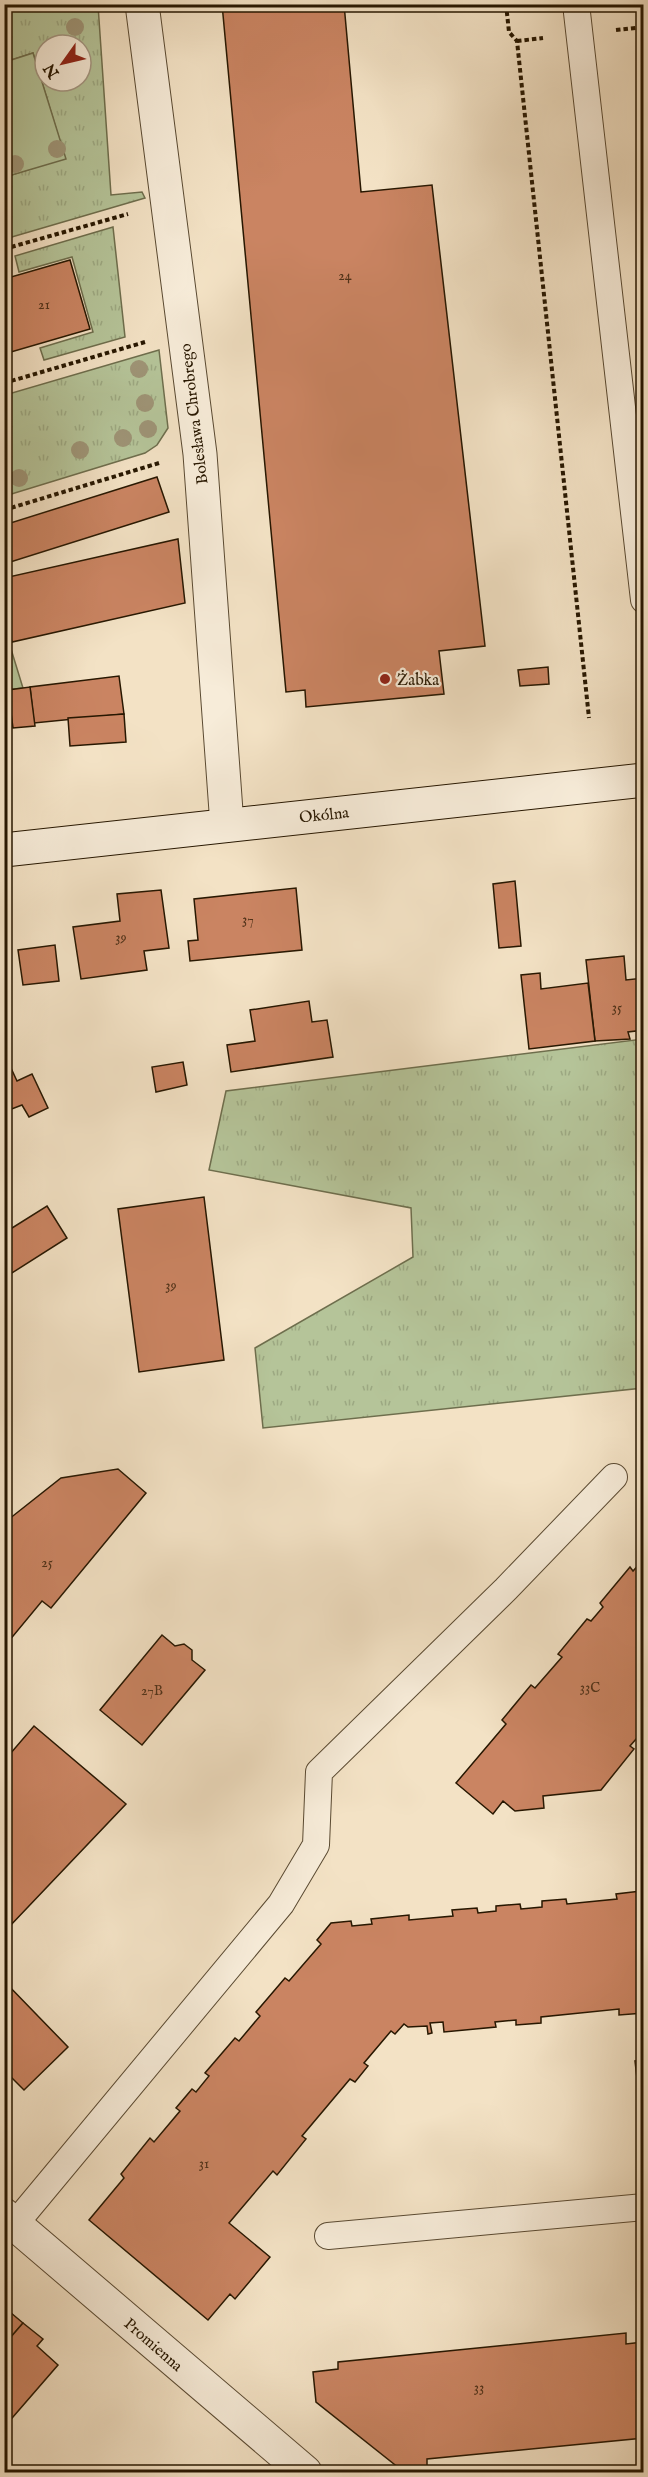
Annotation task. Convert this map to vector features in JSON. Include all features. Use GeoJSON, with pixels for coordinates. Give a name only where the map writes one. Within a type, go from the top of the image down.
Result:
{"type":"FeatureCollection","features":[{"type":"Feature","properties":{"kind":"street","name":"Bolesława Chrobrego"},"geometry":{"type":"LineString","coordinates":[[142,4],[200,454],[227,825]]}},
{"type":"Feature","properties":{"kind":"street","name":"Okólna"},"geometry":{"type":"LineString","coordinates":[[4,850],[644,780]]}},
{"type":"Feature","properties":{"kind":"street","name":"Promienna"},"geometry":{"type":"LineString","coordinates":[[10,2220],[305,2472]]}},
{"type":"Feature","properties":{"kind":"lane"},"geometry":{"type":"LineString","coordinates":[[576,4],[644,600]]}},
{"type":"Feature","properties":{"kind":"lane"},"geometry":{"type":"LineString","coordinates":[[10,2220],[281,1904],[316,1845],[319,1772],[507,1589],[614,1477]]}},
{"type":"Feature","properties":{"kind":"lane"},"geometry":{"type":"LineString","coordinates":[[328,2236],[644,2207]]}},
{"type":"Feature","properties":{"kind":"path"},"geometry":{"type":"LineString","coordinates":[[506,4],[509,32],[517,40],[589,718]]}},
{"type":"Feature","properties":{"kind":"path"},"geometry":{"type":"LineString","coordinates":[[4,249],[168,202]]}},
{"type":"Feature","properties":{"kind":"path"},"geometry":{"type":"LineString","coordinates":[[4,383],[184,331]]}},
{"type":"Feature","properties":{"kind":"path"},"geometry":{"type":"LineString","coordinates":[[4,510],[170,459],[200,454]]}},
{"type":"Feature","properties":{"kind":"green space"},"geometry":{"type":"Polygon","coordinates":[[[5,5],[98,5],[111,195],[142,192],[145,198],[5,239],[5,177],[65,158],[45,93],[93,93],[93,33],[33,33],[33,53],[5,62],[5,5]]]}},
{"type":"Feature","properties":{"kind":"green space"},"geometry":{"type":"Polygon","coordinates":[[[33,53],[33,93],[45,93],[66,159],[5,177],[5,62],[33,53]]]}},
{"type":"Feature","properties":{"kind":"green space"},"geometry":{"type":"Polygon","coordinates":[[[113,227],[125,337],[44,360],[40,348],[93,332],[72,257],[19,272],[15,256],[113,227]]]}},
{"type":"Feature","properties":{"kind":"green space"},"geometry":{"type":"Polygon","coordinates":[[[159,350],[168,428],[157,445],[145,453],[5,496],[5,395],[159,350]]]}},
{"type":"Feature","properties":{"kind":"green space"},"geometry":{"type":"Polygon","coordinates":[[[11,649],[23,688],[5,690],[5,651],[11,649]]]}},
{"type":"Feature","properties":{"kind":"green space"},"geometry":{"type":"Polygon","coordinates":[[[643,1039],[643,1388],[263,1428],[255,1348],[413,1257],[411,1208],[209,1170],[226,1091],[643,1039]]]}},
{"type":"Feature","properties":{"kind":"building"},"geometry":{"type":"Polygon","coordinates":[[[222,4],[344,4],[361,192],[432,185],[485,646],[439,651],[444,694],[306,707],[305,690],[286,692],[222,4]]]}},
{"type":"Feature","properties":{"kind":"building"},"geometry":{"type":"Polygon","coordinates":[[[70,260],[90,329],[4,354],[4,279],[70,260]]]}},
{"type":"Feature","properties":{"kind":"building"},"geometry":{"type":"Polygon","coordinates":[[[157,477],[169,512],[4,564],[4,525],[157,477]]]}},
{"type":"Feature","properties":{"kind":"building"},"geometry":{"type":"Polygon","coordinates":[[[178,539],[185,603],[12,642],[4,614],[4,578],[178,539]]]}},
{"type":"Feature","properties":{"kind":"building"},"geometry":{"type":"Polygon","coordinates":[[[548,667],[549,684],[520,686],[518,670],[548,667]]]}},
{"type":"Feature","properties":{"kind":"building"},"geometry":{"type":"Polygon","coordinates":[[[119,676],[124,714],[34,723],[30,687],[119,676]]]}},
{"type":"Feature","properties":{"kind":"building"},"geometry":{"type":"Polygon","coordinates":[[[30,687],[35,726],[13,728],[8,690],[30,687]]]}},
{"type":"Feature","properties":{"kind":"building"},"geometry":{"type":"Polygon","coordinates":[[[124,714],[126,742],[70,746],[68,718],[124,714]]]}},
{"type":"Feature","properties":{"kind":"building"},"geometry":{"type":"Polygon","coordinates":[[[515,881],[521,946],[499,948],[493,884],[515,881]]]}},
{"type":"Feature","properties":{"kind":"building"},"geometry":{"type":"Polygon","coordinates":[[[296,888],[302,950],[190,961],[188,941],[198,940],[194,899],[296,888]]]}},
{"type":"Feature","properties":{"kind":"building"},"geometry":{"type":"Polygon","coordinates":[[[161,890],[169,948],[144,951],[147,970],[81,979],[73,927],[120,921],[117,894],[161,890]]]}},
{"type":"Feature","properties":{"kind":"building"},"geometry":{"type":"Polygon","coordinates":[[[55,945],[59,981],[23,985],[18,950],[55,945]]]}},
{"type":"Feature","properties":{"kind":"building"},"geometry":{"type":"Polygon","coordinates":[[[624,956],[626,980],[644,978],[644,1030],[628,1032],[630,1039],[595,1041],[586,960],[624,956]]]}},
{"type":"Feature","properties":{"kind":"building"},"geometry":{"type":"Polygon","coordinates":[[[540,973],[541,989],[588,983],[595,1041],[529,1049],[521,975],[540,973]]]}},
{"type":"Feature","properties":{"kind":"building"},"geometry":{"type":"Polygon","coordinates":[[[309,1001],[312,1022],[327,1020],[333,1057],[231,1072],[227,1045],[255,1041],[250,1010],[309,1001]]]}},
{"type":"Feature","properties":{"kind":"building"},"geometry":{"type":"Polygon","coordinates":[[[4,1053],[17,1081],[32,1074],[48,1108],[29,1117],[22,1105],[4,1112],[4,1053]]]}},
{"type":"Feature","properties":{"kind":"building"},"geometry":{"type":"Polygon","coordinates":[[[183,1062],[187,1085],[156,1092],[152,1067],[183,1062]]]}},
{"type":"Feature","properties":{"kind":"building"},"geometry":{"type":"Polygon","coordinates":[[[204,1197],[224,1360],[139,1372],[118,1209],[204,1197]]]}},
{"type":"Feature","properties":{"kind":"building"},"geometry":{"type":"Polygon","coordinates":[[[47,1206],[67,1238],[4,1278],[4,1233],[47,1206]]]}},
{"type":"Feature","properties":{"kind":"building"},"geometry":{"type":"Polygon","coordinates":[[[118,1469],[146,1493],[51,1608],[42,1601],[4,1647],[4,1523],[61,1478],[118,1469]]]}},
{"type":"Feature","properties":{"kind":"building"},"geometry":{"type":"Polygon","coordinates":[[[644,1559],[644,1730],[630,1746],[634,1749],[601,1790],[543,1796],[544,1808],[515,1811],[503,1801],[493,1814],[456,1783],[506,1724],[502,1720],[531,1685],[535,1688],[562,1657],[558,1654],[587,1619],[591,1621],[603,1607],[600,1603],[630,1567],[633,1571],[644,1559]]]}},
{"type":"Feature","properties":{"kind":"building"},"geometry":{"type":"Polygon","coordinates":[[[162,1635],[175,1646],[184,1644],[192,1650],[192,1660],[205,1670],[142,1745],[100,1710],[162,1635]]]}},
{"type":"Feature","properties":{"kind":"building"},"geometry":{"type":"Polygon","coordinates":[[[34,1726],[126,1804],[8,1928],[4,1925],[4,1761],[34,1726]]]}},
{"type":"Feature","properties":{"kind":"building"},"geometry":{"type":"Polygon","coordinates":[[[641,1891],[644,1897],[644,2013],[619,2015],[619,2009],[541,2017],[541,2023],[516,2025],[516,2020],[495,2022],[496,2027],[444,2032],[443,2022],[430,2023],[432,2033],[428,2034],[427,2026],[408,2027],[404,2024],[395,2034],[391,2031],[364,2063],[368,2066],[355,2082],[350,2079],[302,2136],[306,2139],[277,2175],[273,2171],[229,2223],[270,2257],[235,2299],[230,2294],[208,2320],[89,2220],[124,2178],[121,2174],[150,2138],[154,2142],[180,2111],[176,2108],[192,2089],[196,2092],[209,2076],[205,2073],[235,2038],[239,2041],[260,2016],[256,2012],[285,1978],[289,1981],[321,1944],[317,1940],[331,1923],[351,1921],[352,1926],[372,1924],[371,1919],[409,1915],[409,1920],[453,1916],[452,1910],[477,1908],[478,1913],[496,1911],[496,1906],[520,1904],[521,1909],[542,1907],[542,1901],[566,1899],[567,1904],[617,1899],[616,1894],[641,1891]]]}},
{"type":"Feature","properties":{"kind":"building"},"geometry":{"type":"Polygon","coordinates":[[[4,1981],[68,2047],[24,2090],[4,2070],[4,1981]]]}},
{"type":"Feature","properties":{"kind":"building"},"geometry":{"type":"Polygon","coordinates":[[[644,2060],[644,2140],[635,2061],[644,2060]]]}},
{"type":"Feature","properties":{"kind":"building"},"geometry":{"type":"Polygon","coordinates":[[[4,2307],[23,2323],[4,2345],[4,2307]]]}},
{"type":"Feature","properties":{"kind":"building"},"geometry":{"type":"Polygon","coordinates":[[[23,2323],[43,2339],[37,2346],[58,2365],[6,2425],[4,2345],[23,2323]]]}},
{"type":"Feature","properties":{"kind":"building"},"geometry":{"type":"Polygon","coordinates":[[[641,2331],[644,2331],[644,2438],[427,2459],[427,2466],[399,2468],[316,2402],[313,2372],[338,2369],[338,2362],[626,2333],[626,2344],[643,2342],[641,2331]]]}},
{"type":"Feature","properties":{"kind":"place","name":"Żabka"},"geometry":{"type":"Point","coordinates":[385,679]}}]}
